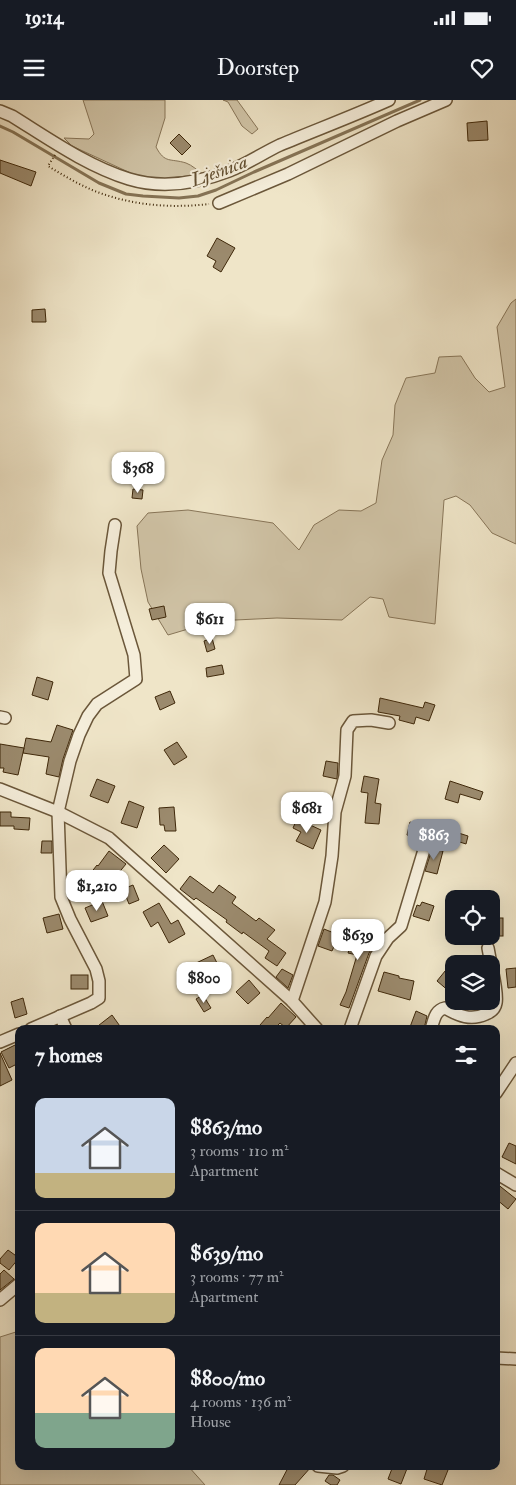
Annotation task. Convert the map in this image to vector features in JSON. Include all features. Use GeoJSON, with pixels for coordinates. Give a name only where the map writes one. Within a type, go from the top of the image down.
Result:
{"type":"FeatureCollection","features":[{"type":"Feature","properties":{"kind":"street"},"geometry":{"type":"LineString","coordinates":[[0,111],[12,116],[83,159],[129,179],[154,184],[184,183],[209,178],[230,170],[278,146],[389,100]]}},
{"type":"Feature","properties":{"kind":"street"},"geometry":{"type":"LineString","coordinates":[[218,203],[288,174],[396,121],[446,100]]}},
{"type":"Feature","properties":{"kind":"street"},"geometry":{"type":"LineString","coordinates":[[40,1025],[99,998],[99,981],[96,969],[70,919],[61,897],[58,812],[70,761],[88,716],[97,704],[136,679],[134,655],[109,573],[115,525]]}},
{"type":"Feature","properties":{"kind":"street"},"geometry":{"type":"LineString","coordinates":[[292,1001],[325,902],[332,856],[335,812],[345,776],[348,730],[353,721],[371,720],[389,723]]}},
{"type":"Feature","properties":{"kind":"street"},"geometry":{"type":"LineString","coordinates":[[0,789],[58,812],[108,838],[292,1001],[313,1025]]}},
{"type":"Feature","properties":{"kind":"street"},"geometry":{"type":"LineString","coordinates":[[351,1025],[376,956],[388,938],[401,926],[430,830]]}},
{"type":"Feature","properties":{"kind":"street"},"geometry":{"type":"LineString","coordinates":[[488,948],[489,955]]}},
{"type":"Feature","properties":{"kind":"street"},"geometry":{"type":"LineString","coordinates":[[432,1025],[437,1013],[440,1009],[445,1008]]}},
{"type":"Feature","properties":{"kind":"street"},"geometry":{"type":"LineString","coordinates":[[448,1010],[466,1018],[476,1018],[493,1010]]}},
{"type":"Feature","properties":{"kind":"street"},"geometry":{"type":"LineString","coordinates":[[60,1016],[64,1025]]}},
{"type":"Feature","properties":{"kind":"street"},"geometry":{"type":"LineString","coordinates":[[0,1042],[15,1036]]}},
{"type":"Feature","properties":{"kind":"street"},"geometry":{"type":"LineString","coordinates":[[500,1087],[516,1064]]}},
{"type":"Feature","properties":{"kind":"street"},"geometry":{"type":"LineString","coordinates":[[500,1175],[516,1185]]}},
{"type":"Feature","properties":{"kind":"street"},"geometry":{"type":"LineString","coordinates":[[0,1300],[15,1287]]}},
{"type":"Feature","properties":{"kind":"street"},"geometry":{"type":"LineString","coordinates":[[500,1358],[516,1359]]}},
{"type":"Feature","properties":{"kind":"path"},"geometry":{"type":"LineString","coordinates":[[48,166],[78,183],[105,195],[141,203],[194,206],[218,203]]}},
{"type":"Feature","properties":{"kind":"shaded area"},"geometry":{"type":"Polygon","coordinates":[[[83,100],[165,100],[165,118],[156,147],[165,158],[188,164],[203,174],[162,179],[137,176],[72,146],[64,138],[89,139],[94,134],[83,100]]]}},
{"type":"Feature","properties":{"kind":"shaded area"},"geometry":{"type":"Polygon","coordinates":[[[223,100],[237,100],[258,129],[252,134],[242,126],[228,102],[223,100]]]}},
{"type":"Feature","properties":{"kind":"shaded area"},"geometry":{"type":"Polygon","coordinates":[[[516,299],[516,544],[492,533],[470,505],[456,496],[444,500],[435,624],[389,617],[383,599],[370,597],[342,620],[277,618],[215,621],[168,635],[148,602],[141,569],[137,526],[148,513],[188,510],[273,523],[299,550],[314,525],[339,510],[361,511],[376,503],[382,460],[393,435],[395,405],[406,378],[435,373],[439,357],[461,356],[475,378],[489,392],[505,387],[497,327],[511,303],[516,299]]]}},
{"type":"Feature","properties":{"kind":"shaded area"},"geometry":{"type":"Polygon","coordinates":[[[15,1332],[15,1470],[192,1470],[205,1485],[0,1485],[0,1337],[15,1332]]]}},
{"type":"Feature","properties":{"kind":"building"},"geometry":{"type":"Polygon","coordinates":[[[487,121],[488,140],[468,141],[467,123],[487,121]]]}},
{"type":"Feature","properties":{"kind":"building"},"geometry":{"type":"Polygon","coordinates":[[[179,134],[191,146],[182,155],[170,143],[179,134]]]}},
{"type":"Feature","properties":{"kind":"building"},"geometry":{"type":"Polygon","coordinates":[[[0,160],[36,172],[31,186],[0,173],[0,160]]]}},
{"type":"Feature","properties":{"kind":"building"},"geometry":{"type":"Polygon","coordinates":[[[217,238],[235,248],[221,272],[213,267],[216,261],[207,256],[217,238]]]}},
{"type":"Feature","properties":{"kind":"building"},"geometry":{"type":"Polygon","coordinates":[[[45,309],[46,322],[32,322],[32,310],[45,309]]]}},
{"type":"Feature","properties":{"kind":"building"},"geometry":{"type":"Polygon","coordinates":[[[133,489],[143,490],[142,499],[132,498],[133,489]]]}},
{"type":"Feature","properties":{"kind":"building"},"geometry":{"type":"Polygon","coordinates":[[[164,606],[166,617],[152,620],[149,609],[164,606]]]}},
{"type":"Feature","properties":{"kind":"building"},"geometry":{"type":"Polygon","coordinates":[[[212,638],[215,649],[207,652],[204,641],[212,638]]]}},
{"type":"Feature","properties":{"kind":"building"},"geometry":{"type":"Polygon","coordinates":[[[222,665],[224,674],[207,677],[206,668],[222,665]]]}},
{"type":"Feature","properties":{"kind":"building"},"geometry":{"type":"Polygon","coordinates":[[[37,677],[53,682],[48,700],[32,695],[37,677]]]}},
{"type":"Feature","properties":{"kind":"building"},"geometry":{"type":"Polygon","coordinates":[[[170,691],[175,703],[160,710],[155,697],[170,691]]]}},
{"type":"Feature","properties":{"kind":"building"},"geometry":{"type":"Polygon","coordinates":[[[380,698],[423,708],[425,702],[435,705],[429,721],[416,717],[414,724],[399,720],[400,716],[378,712],[380,698]]]}},
{"type":"Feature","properties":{"kind":"building"},"geometry":{"type":"Polygon","coordinates":[[[57,725],[73,730],[59,777],[46,774],[49,757],[23,753],[26,738],[51,742],[57,725]]]}},
{"type":"Feature","properties":{"kind":"building"},"geometry":{"type":"Polygon","coordinates":[[[177,742],[187,757],[174,765],[164,750],[177,742]]]}},
{"type":"Feature","properties":{"kind":"building"},"geometry":{"type":"Polygon","coordinates":[[[0,744],[24,748],[18,775],[3,772],[4,768],[0,768],[0,744]]]}},
{"type":"Feature","properties":{"kind":"building"},"geometry":{"type":"Polygon","coordinates":[[[326,761],[338,763],[337,779],[323,776],[326,761]]]}},
{"type":"Feature","properties":{"kind":"building"},"geometry":{"type":"Polygon","coordinates":[[[364,776],[379,779],[375,803],[381,804],[379,824],[365,823],[368,793],[361,792],[364,776]]]}},
{"type":"Feature","properties":{"kind":"building"},"geometry":{"type":"Polygon","coordinates":[[[97,779],[115,786],[108,803],[90,796],[97,779]]]}},
{"type":"Feature","properties":{"kind":"building"},"geometry":{"type":"Polygon","coordinates":[[[450,781],[483,792],[480,800],[460,794],[458,803],[445,799],[450,781]]]}},
{"type":"Feature","properties":{"kind":"building"},"geometry":{"type":"Polygon","coordinates":[[[129,801],[144,807],[137,828],[121,823],[129,801]]]}},
{"type":"Feature","properties":{"kind":"building"},"geometry":{"type":"Polygon","coordinates":[[[174,807],[176,831],[165,831],[164,825],[160,825],[159,808],[174,807]]]}},
{"type":"Feature","properties":{"kind":"building"},"geometry":{"type":"Polygon","coordinates":[[[0,812],[11,812],[11,817],[30,818],[29,830],[14,829],[14,826],[0,826],[0,812]]]}},
{"type":"Feature","properties":{"kind":"building"},"geometry":{"type":"Polygon","coordinates":[[[297,819],[321,830],[313,849],[296,841],[301,832],[293,828],[297,819]]]}},
{"type":"Feature","properties":{"kind":"building"},"geometry":{"type":"Polygon","coordinates":[[[410,822],[423,826],[420,839],[407,835],[410,822]]]}},
{"type":"Feature","properties":{"kind":"building"},"geometry":{"type":"Polygon","coordinates":[[[449,830],[468,836],[466,844],[447,838],[449,830]]]}},
{"type":"Feature","properties":{"kind":"building"},"geometry":{"type":"Polygon","coordinates":[[[42,841],[52,841],[52,853],[41,853],[42,841]]]}},
{"type":"Feature","properties":{"kind":"building"},"geometry":{"type":"Polygon","coordinates":[[[164,845],[179,859],[166,873],[151,858],[164,845]]]}},
{"type":"Feature","properties":{"kind":"building"},"geometry":{"type":"Polygon","coordinates":[[[432,849],[443,851],[437,874],[425,871],[432,849]]]}},
{"type":"Feature","properties":{"kind":"building"},"geometry":{"type":"Polygon","coordinates":[[[109,851],[126,864],[117,875],[112,871],[103,883],[90,874],[109,851]]]}},
{"type":"Feature","properties":{"kind":"building"},"geometry":{"type":"Polygon","coordinates":[[[190,876],[213,893],[219,885],[236,897],[232,903],[256,921],[259,918],[275,930],[267,939],[286,953],[277,966],[265,958],[269,951],[243,932],[242,934],[226,922],[227,920],[196,898],[194,900],[180,889],[190,876]]]}},
{"type":"Feature","properties":{"kind":"building"},"geometry":{"type":"Polygon","coordinates":[[[133,885],[139,900],[129,904],[123,889],[133,885]]]}},
{"type":"Feature","properties":{"kind":"building"},"geometry":{"type":"Polygon","coordinates":[[[102,901],[108,916],[91,922],[85,908],[102,901]]]}},
{"type":"Feature","properties":{"kind":"building"},"geometry":{"type":"Polygon","coordinates":[[[422,902],[434,906],[429,921],[413,916],[417,905],[420,906],[422,902]]]}},
{"type":"Feature","properties":{"kind":"building"},"geometry":{"type":"Polygon","coordinates":[[[159,903],[171,924],[178,920],[185,934],[169,943],[158,922],[151,927],[143,912],[159,903]]]}},
{"type":"Feature","properties":{"kind":"building"},"geometry":{"type":"Polygon","coordinates":[[[59,914],[63,929],[47,933],[43,918],[59,914]]]}},
{"type":"Feature","properties":{"kind":"building"},"geometry":{"type":"Polygon","coordinates":[[[500,918],[503,918],[503,936],[500,936],[500,918]]]}},
{"type":"Feature","properties":{"kind":"building"},"geometry":{"type":"Polygon","coordinates":[[[324,929],[339,935],[332,951],[318,946],[324,929]]]}},
{"type":"Feature","properties":{"kind":"building"},"geometry":{"type":"Polygon","coordinates":[[[356,929],[378,936],[369,953],[349,1008],[340,1005],[357,955],[348,953],[356,929]]]}},
{"type":"Feature","properties":{"kind":"building"},"geometry":{"type":"Polygon","coordinates":[[[213,955],[220,969],[201,978],[194,964],[213,955]]]}},
{"type":"Feature","properties":{"kind":"building"},"geometry":{"type":"Polygon","coordinates":[[[516,968],[516,987],[508,988],[506,969],[516,968]]]}},
{"type":"Feature","properties":{"kind":"building"},"geometry":{"type":"Polygon","coordinates":[[[282,969],[293,975],[288,988],[276,977],[282,969]]]}},
{"type":"Feature","properties":{"kind":"building"},"geometry":{"type":"Polygon","coordinates":[[[445,971],[445,988],[437,981],[445,971]]]}},
{"type":"Feature","properties":{"kind":"building"},"geometry":{"type":"Polygon","coordinates":[[[384,972],[414,981],[410,1000],[378,991],[384,972]]]}},
{"type":"Feature","properties":{"kind":"building"},"geometry":{"type":"Polygon","coordinates":[[[71,975],[88,975],[88,989],[71,989],[71,975]]]}},
{"type":"Feature","properties":{"kind":"building"},"geometry":{"type":"Polygon","coordinates":[[[249,980],[260,993],[248,1004],[236,992],[249,980]]]}},
{"type":"Feature","properties":{"kind":"building"},"geometry":{"type":"Polygon","coordinates":[[[203,995],[211,1008],[204,1012],[196,999],[203,995]]]}},
{"type":"Feature","properties":{"kind":"building"},"geometry":{"type":"Polygon","coordinates":[[[23,998],[27,1014],[15,1018],[11,1002],[23,998]]]}},
{"type":"Feature","properties":{"kind":"building"},"geometry":{"type":"Polygon","coordinates":[[[281,1003],[296,1017],[289,1025],[280,1023],[278,1025],[260,1025],[281,1003]]]}},
{"type":"Feature","properties":{"kind":"building"},"geometry":{"type":"Polygon","coordinates":[[[416,1011],[427,1016],[425,1025],[411,1025],[416,1011]]]}},
{"type":"Feature","properties":{"kind":"building"},"geometry":{"type":"Polygon","coordinates":[[[112,1015],[119,1025],[99,1025],[112,1015]]]}},
{"type":"Feature","properties":{"kind":"building"},"geometry":{"type":"Polygon","coordinates":[[[15,1045],[15,1065],[9,1068],[1,1052],[15,1045]]]}},
{"type":"Feature","properties":{"kind":"building"},"geometry":{"type":"Polygon","coordinates":[[[0,1053],[12,1080],[0,1086],[0,1053]]]}},
{"type":"Feature","properties":{"kind":"building"},"geometry":{"type":"Polygon","coordinates":[[[509,1143],[516,1146],[516,1164],[502,1157],[509,1143]]]}},
{"type":"Feature","properties":{"kind":"building"},"geometry":{"type":"Polygon","coordinates":[[[500,1186],[516,1199],[508,1209],[500,1202],[500,1186]]]}},
{"type":"Feature","properties":{"kind":"building"},"geometry":{"type":"Polygon","coordinates":[[[8,1250],[15,1255],[15,1263],[9,1270],[0,1263],[0,1259],[8,1250]]]}},
{"type":"Feature","properties":{"kind":"building"},"geometry":{"type":"Polygon","coordinates":[[[4,1270],[14,1279],[0,1290],[0,1274],[4,1270]]]}},
{"type":"Feature","properties":{"kind":"building"},"geometry":{"type":"Polygon","coordinates":[[[287,1470],[308,1470],[295,1485],[279,1485],[287,1470]]]}},
{"type":"Feature","properties":{"kind":"building"},"geometry":{"type":"Polygon","coordinates":[[[391,1470],[406,1470],[401,1484],[388,1479],[391,1470]]]}},
{"type":"Feature","properties":{"kind":"building"},"geometry":{"type":"Polygon","coordinates":[[[427,1470],[448,1470],[442,1485],[424,1479],[427,1470]]]}},
{"type":"Feature","properties":{"kind":"building"},"geometry":{"type":"Polygon","coordinates":[[[329,1475],[333,1475],[340,1480],[337,1485],[331,1485],[325,1481],[329,1475]]]}},
{"type":"Feature","properties":{"kind":"waterway","name":"Lješnica"},"geometry":{"type":"LineString","coordinates":[[0,126],[99,183],[126,194],[179,198],[198,196],[216,190],[420,100]]}}]}
